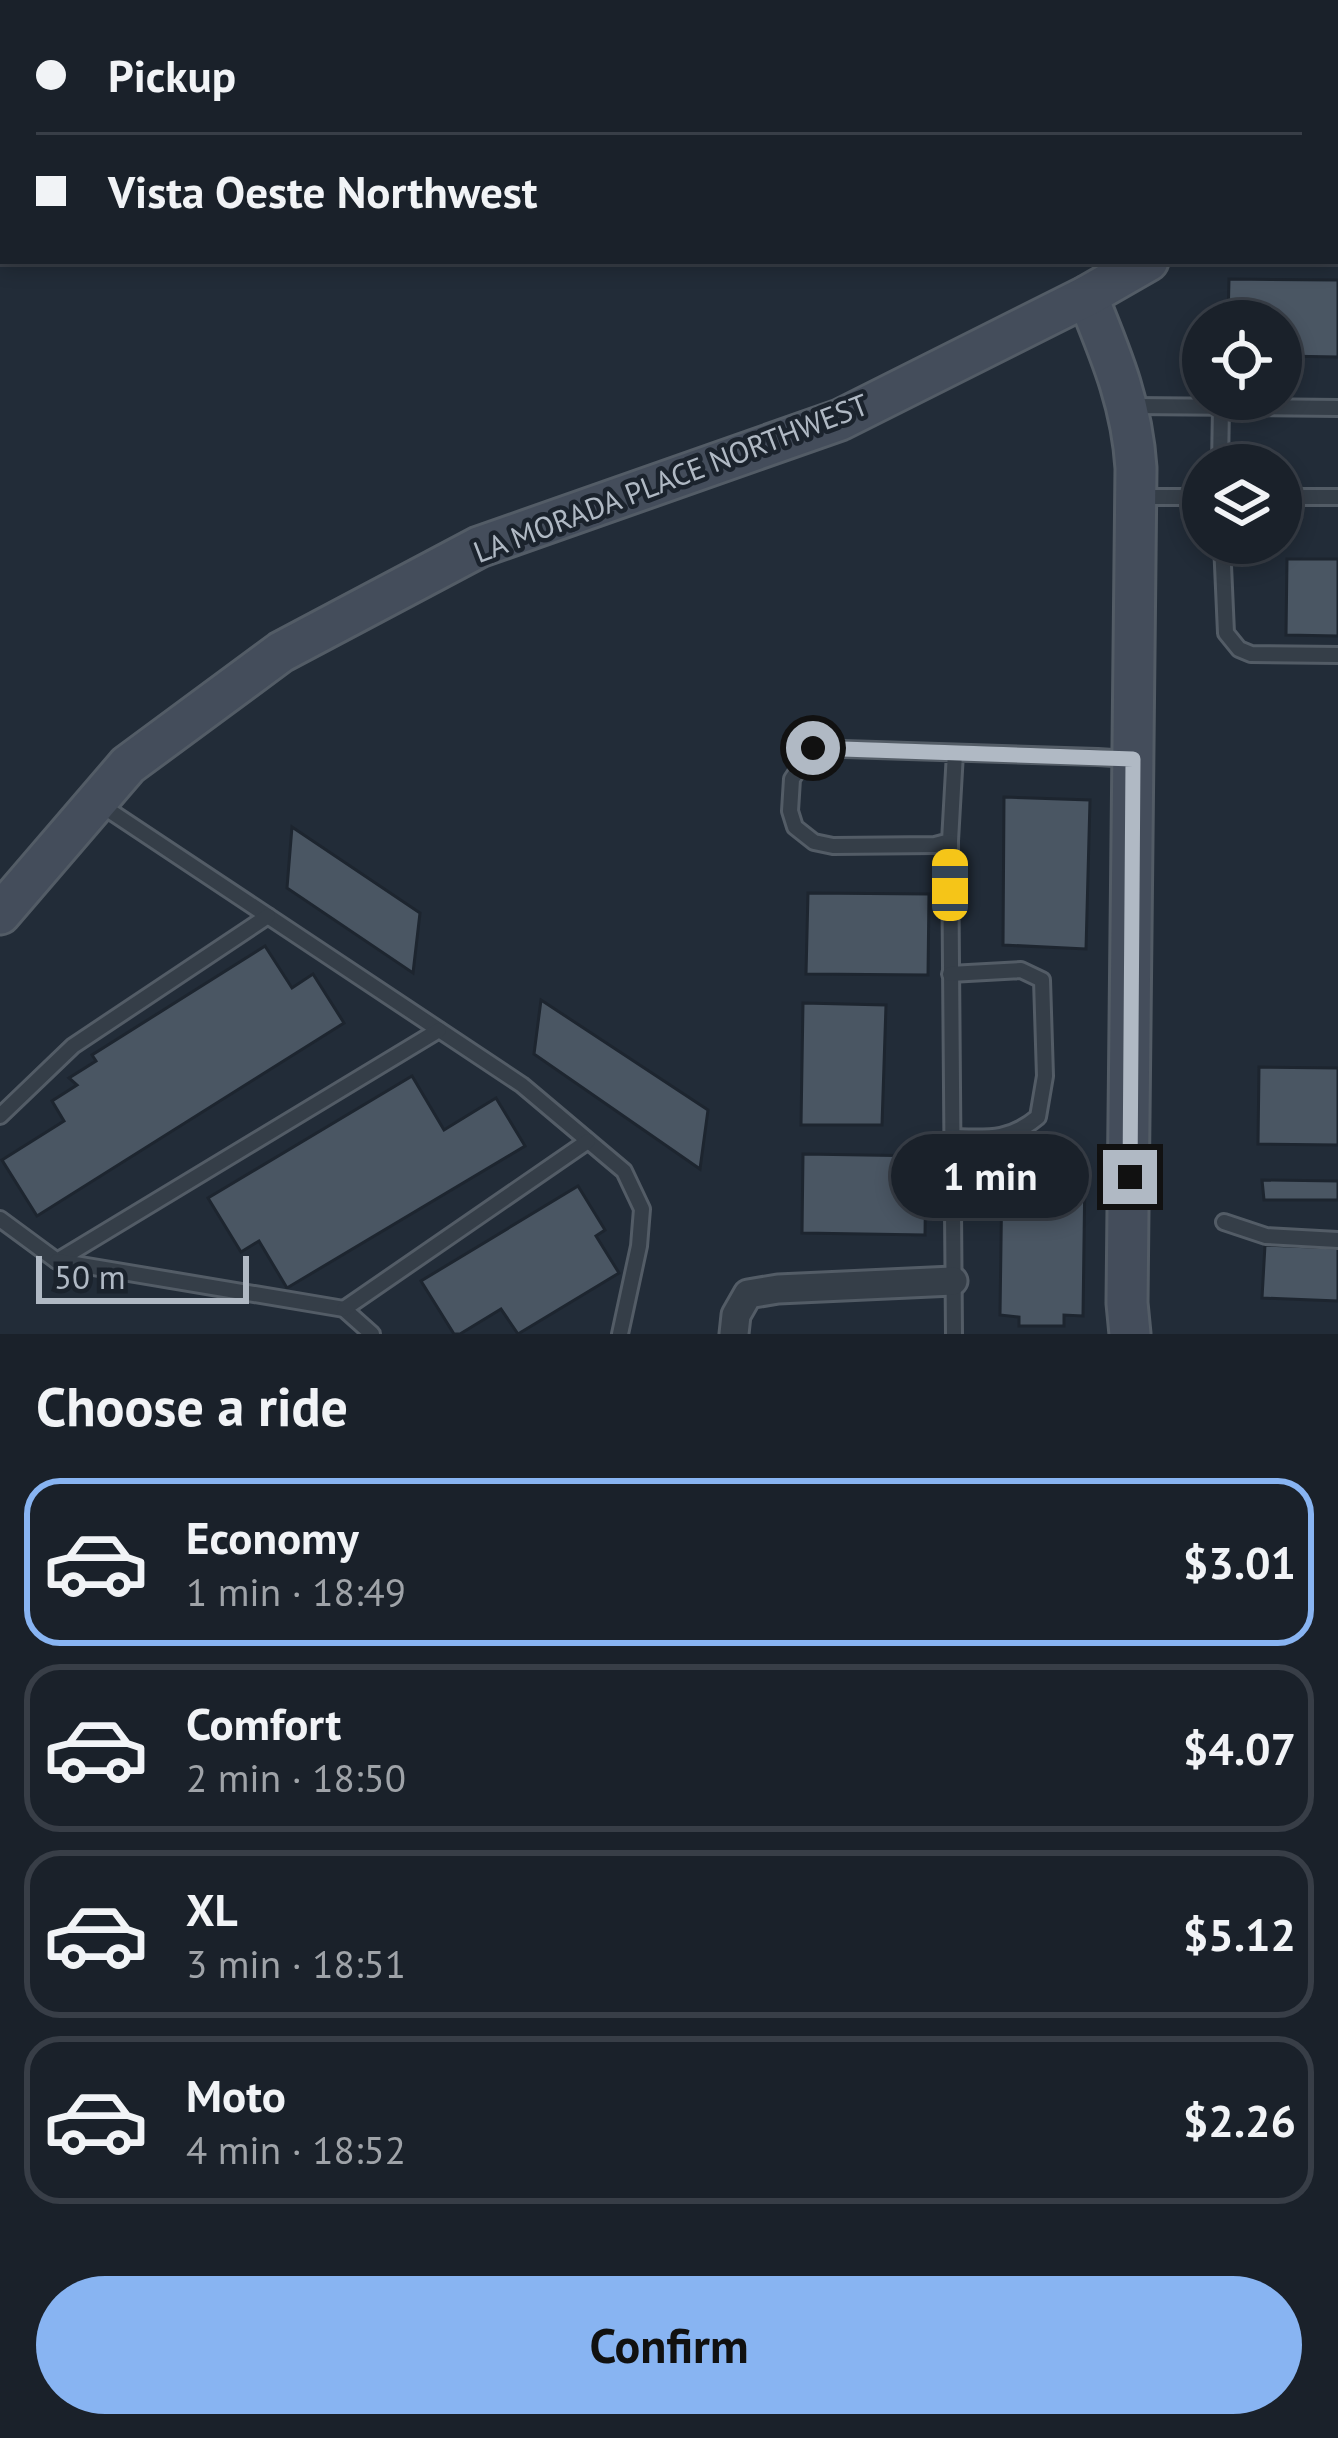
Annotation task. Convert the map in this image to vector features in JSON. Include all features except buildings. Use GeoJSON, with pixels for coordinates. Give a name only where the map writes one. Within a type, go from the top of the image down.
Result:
{"type":"FeatureCollection","features":[{"type":"Feature","properties":{"kind":"street","name":"LA MORADA PLACE NORTHWEST"},"geometry":{"type":"LineString","coordinates":[[0,914],[128,765],[281,652],[479,547],[840,420],[1143,264]]}},
{"type":"Feature","properties":{"kind":"street"},"geometry":{"type":"LineString","coordinates":[[1087,296],[1117,370],[1134,432],[1130,1334]]}},
{"type":"Feature","properties":{"kind":"street"},"geometry":{"type":"LineString","coordinates":[[734,1334],[736,1316],[748,1294],[953,1281]]}},
{"type":"Feature","properties":{"kind":"lane"},"geometry":{"type":"LineString","coordinates":[[1128,406],[1182,407]]}},
{"type":"Feature","properties":{"kind":"lane"},"geometry":{"type":"LineString","coordinates":[[1302,408],[1338,408]]}},
{"type":"Feature","properties":{"kind":"lane"},"geometry":{"type":"LineString","coordinates":[[1136,497],[1182,497]]}},
{"type":"Feature","properties":{"kind":"lane"},"geometry":{"type":"LineString","coordinates":[[1302,497],[1338,497]]}},
{"type":"Feature","properties":{"kind":"lane"},"geometry":{"type":"LineString","coordinates":[[1223,564],[1226,633],[1239,649],[1251,654],[1338,655]]}},
{"type":"Feature","properties":{"kind":"lane"},"geometry":{"type":"LineString","coordinates":[[950,841],[878,847],[814,842],[795,826],[790,812],[792,779],[813,748],[1133,759]]}},
{"type":"Feature","properties":{"kind":"lane"},"geometry":{"type":"LineString","coordinates":[[954,1334],[950,841],[956,753]]}},
{"type":"Feature","properties":{"kind":"lane"},"geometry":{"type":"LineString","coordinates":[[98,802],[522,1085],[624,1171],[642,1209],[620,1334]]}},
{"type":"Feature","properties":{"kind":"lane"},"geometry":{"type":"LineString","coordinates":[[0,1116],[73,1046],[268,916]]}},
{"type":"Feature","properties":{"kind":"lane"},"geometry":{"type":"LineString","coordinates":[[950,974],[1021,970],[1042,980],[1045,1076],[1038,1117],[1021,1132],[991,1138],[952,1137]]}},
{"type":"Feature","properties":{"kind":"lane"},"geometry":{"type":"LineString","coordinates":[[57,1261],[439,1030]]}},
{"type":"Feature","properties":{"kind":"lane"},"geometry":{"type":"LineString","coordinates":[[344,1309],[588,1141]]}},
{"type":"Feature","properties":{"kind":"lane"},"geometry":{"type":"LineString","coordinates":[[0,1219],[57,1261],[344,1309],[372,1334]]}},
{"type":"Feature","properties":{"kind":"lane"},"geometry":{"type":"LineString","coordinates":[[1223,1222],[1266,1236],[1338,1240]]}},
{"type":"Feature","properties":{"kind":"route"},"geometry":{"type":"LineString","coordinates":[[813,748],[1133,759],[1130,1177]]}}]}
